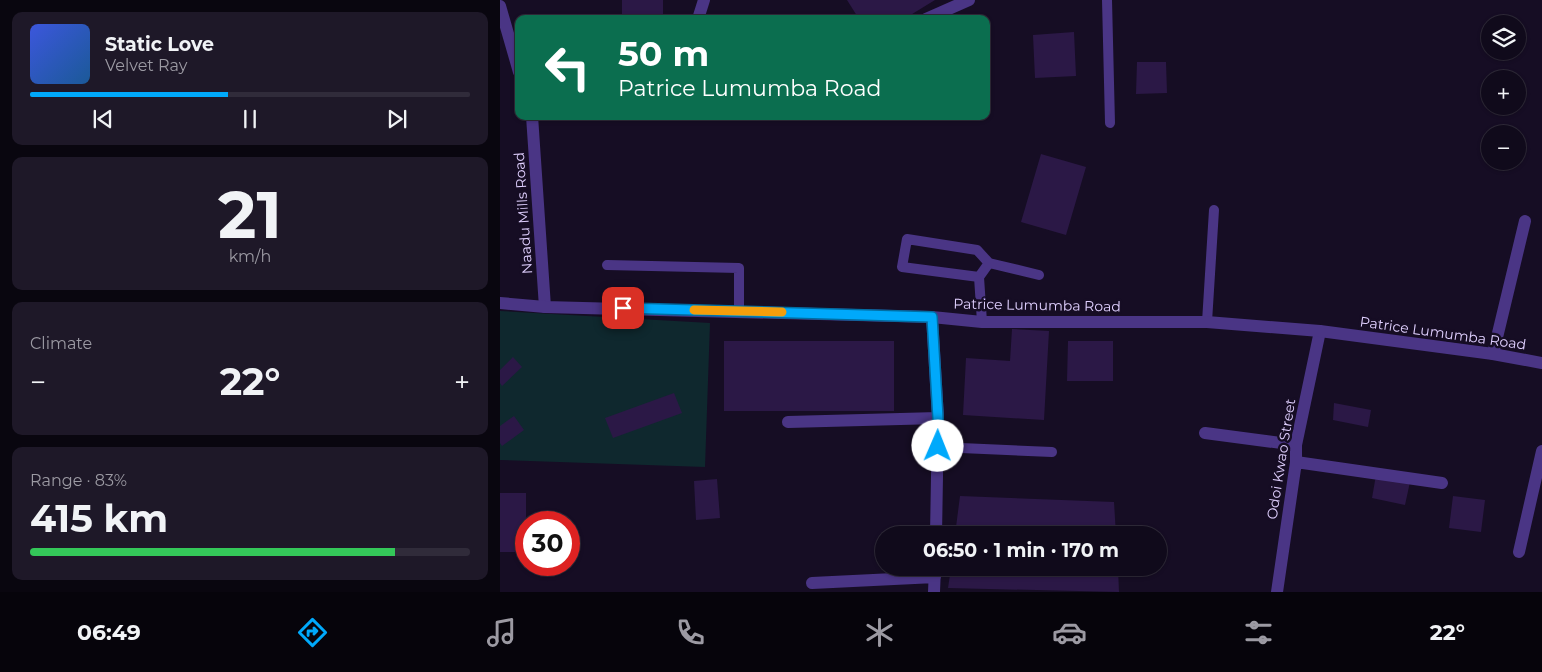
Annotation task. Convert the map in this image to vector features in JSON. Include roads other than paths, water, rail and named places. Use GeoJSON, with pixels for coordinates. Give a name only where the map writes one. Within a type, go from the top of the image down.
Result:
{"type":"FeatureCollection","features":[{"type":"Feature","properties":{"kind":"street"},"geometry":{"type":"LineString","coordinates":[[699,15],[704,0]]}},
{"type":"Feature","properties":{"kind":"street"},"geometry":{"type":"LineString","coordinates":[[935,15],[969,0]]}},
{"type":"Feature","properties":{"kind":"street"},"geometry":{"type":"LineString","coordinates":[[500,6],[515,58]]}},
{"type":"Feature","properties":{"kind":"street","name":"Naadu Mills Road"},"geometry":{"type":"LineString","coordinates":[[533,120],[545,307]]}},
{"type":"Feature","properties":{"kind":"street"},"geometry":{"type":"LineString","coordinates":[[1493,354],[1525,221]]}},
{"type":"Feature","properties":{"kind":"street","name":"Patrice Lumumba Road"},"geometry":{"type":"LineString","coordinates":[[500,303],[545,307],[932,317],[982,322],[1207,322],[1320,331],[1542,362]]}},
{"type":"Feature","properties":{"kind":"street"},"geometry":{"type":"LineString","coordinates":[[932,317],[938,418],[936,526]]}},
{"type":"Feature","properties":{"kind":"street","name":"Odoi Kwao Street"},"geometry":{"type":"LineString","coordinates":[[1276,592],[1296,462],[1296,445],[1320,331]]}},
{"type":"Feature","properties":{"kind":"street"},"geometry":{"type":"LineString","coordinates":[[788,422],[938,418]]}},
{"type":"Feature","properties":{"kind":"street"},"geometry":{"type":"LineString","coordinates":[[1205,433],[1296,445]]}},
{"type":"Feature","properties":{"kind":"street"},"geometry":{"type":"LineString","coordinates":[[1518,552],[1542,451]]}},
{"type":"Feature","properties":{"kind":"street"},"geometry":{"type":"LineString","coordinates":[[1296,462],[1442,483]]}},
{"type":"Feature","properties":{"kind":"street"},"geometry":{"type":"LineString","coordinates":[[812,584],[894,576]]}},
{"type":"Feature","properties":{"kind":"street"},"geometry":{"type":"LineString","coordinates":[[934,592],[935,576]]}},
{"type":"Feature","properties":{"kind":"lane"},"geometry":{"type":"LineString","coordinates":[[1107,0],[1110,123]]}},
{"type":"Feature","properties":{"kind":"lane"},"geometry":{"type":"LineString","coordinates":[[1207,322],[1214,210]]}},
{"type":"Feature","properties":{"kind":"lane"},"geometry":{"type":"LineString","coordinates":[[979,277],[902,267],[907,239],[977,250],[989,263],[1039,275]]}},
{"type":"Feature","properties":{"kind":"lane"},"geometry":{"type":"LineString","coordinates":[[982,322],[979,277],[989,263]]}},
{"type":"Feature","properties":{"kind":"lane"},"geometry":{"type":"LineString","coordinates":[[607,266],[739,268],[739,311]]}},
{"type":"Feature","properties":{"kind":"lane"},"geometry":{"type":"LineString","coordinates":[[938,446],[1052,452]]}}]}
